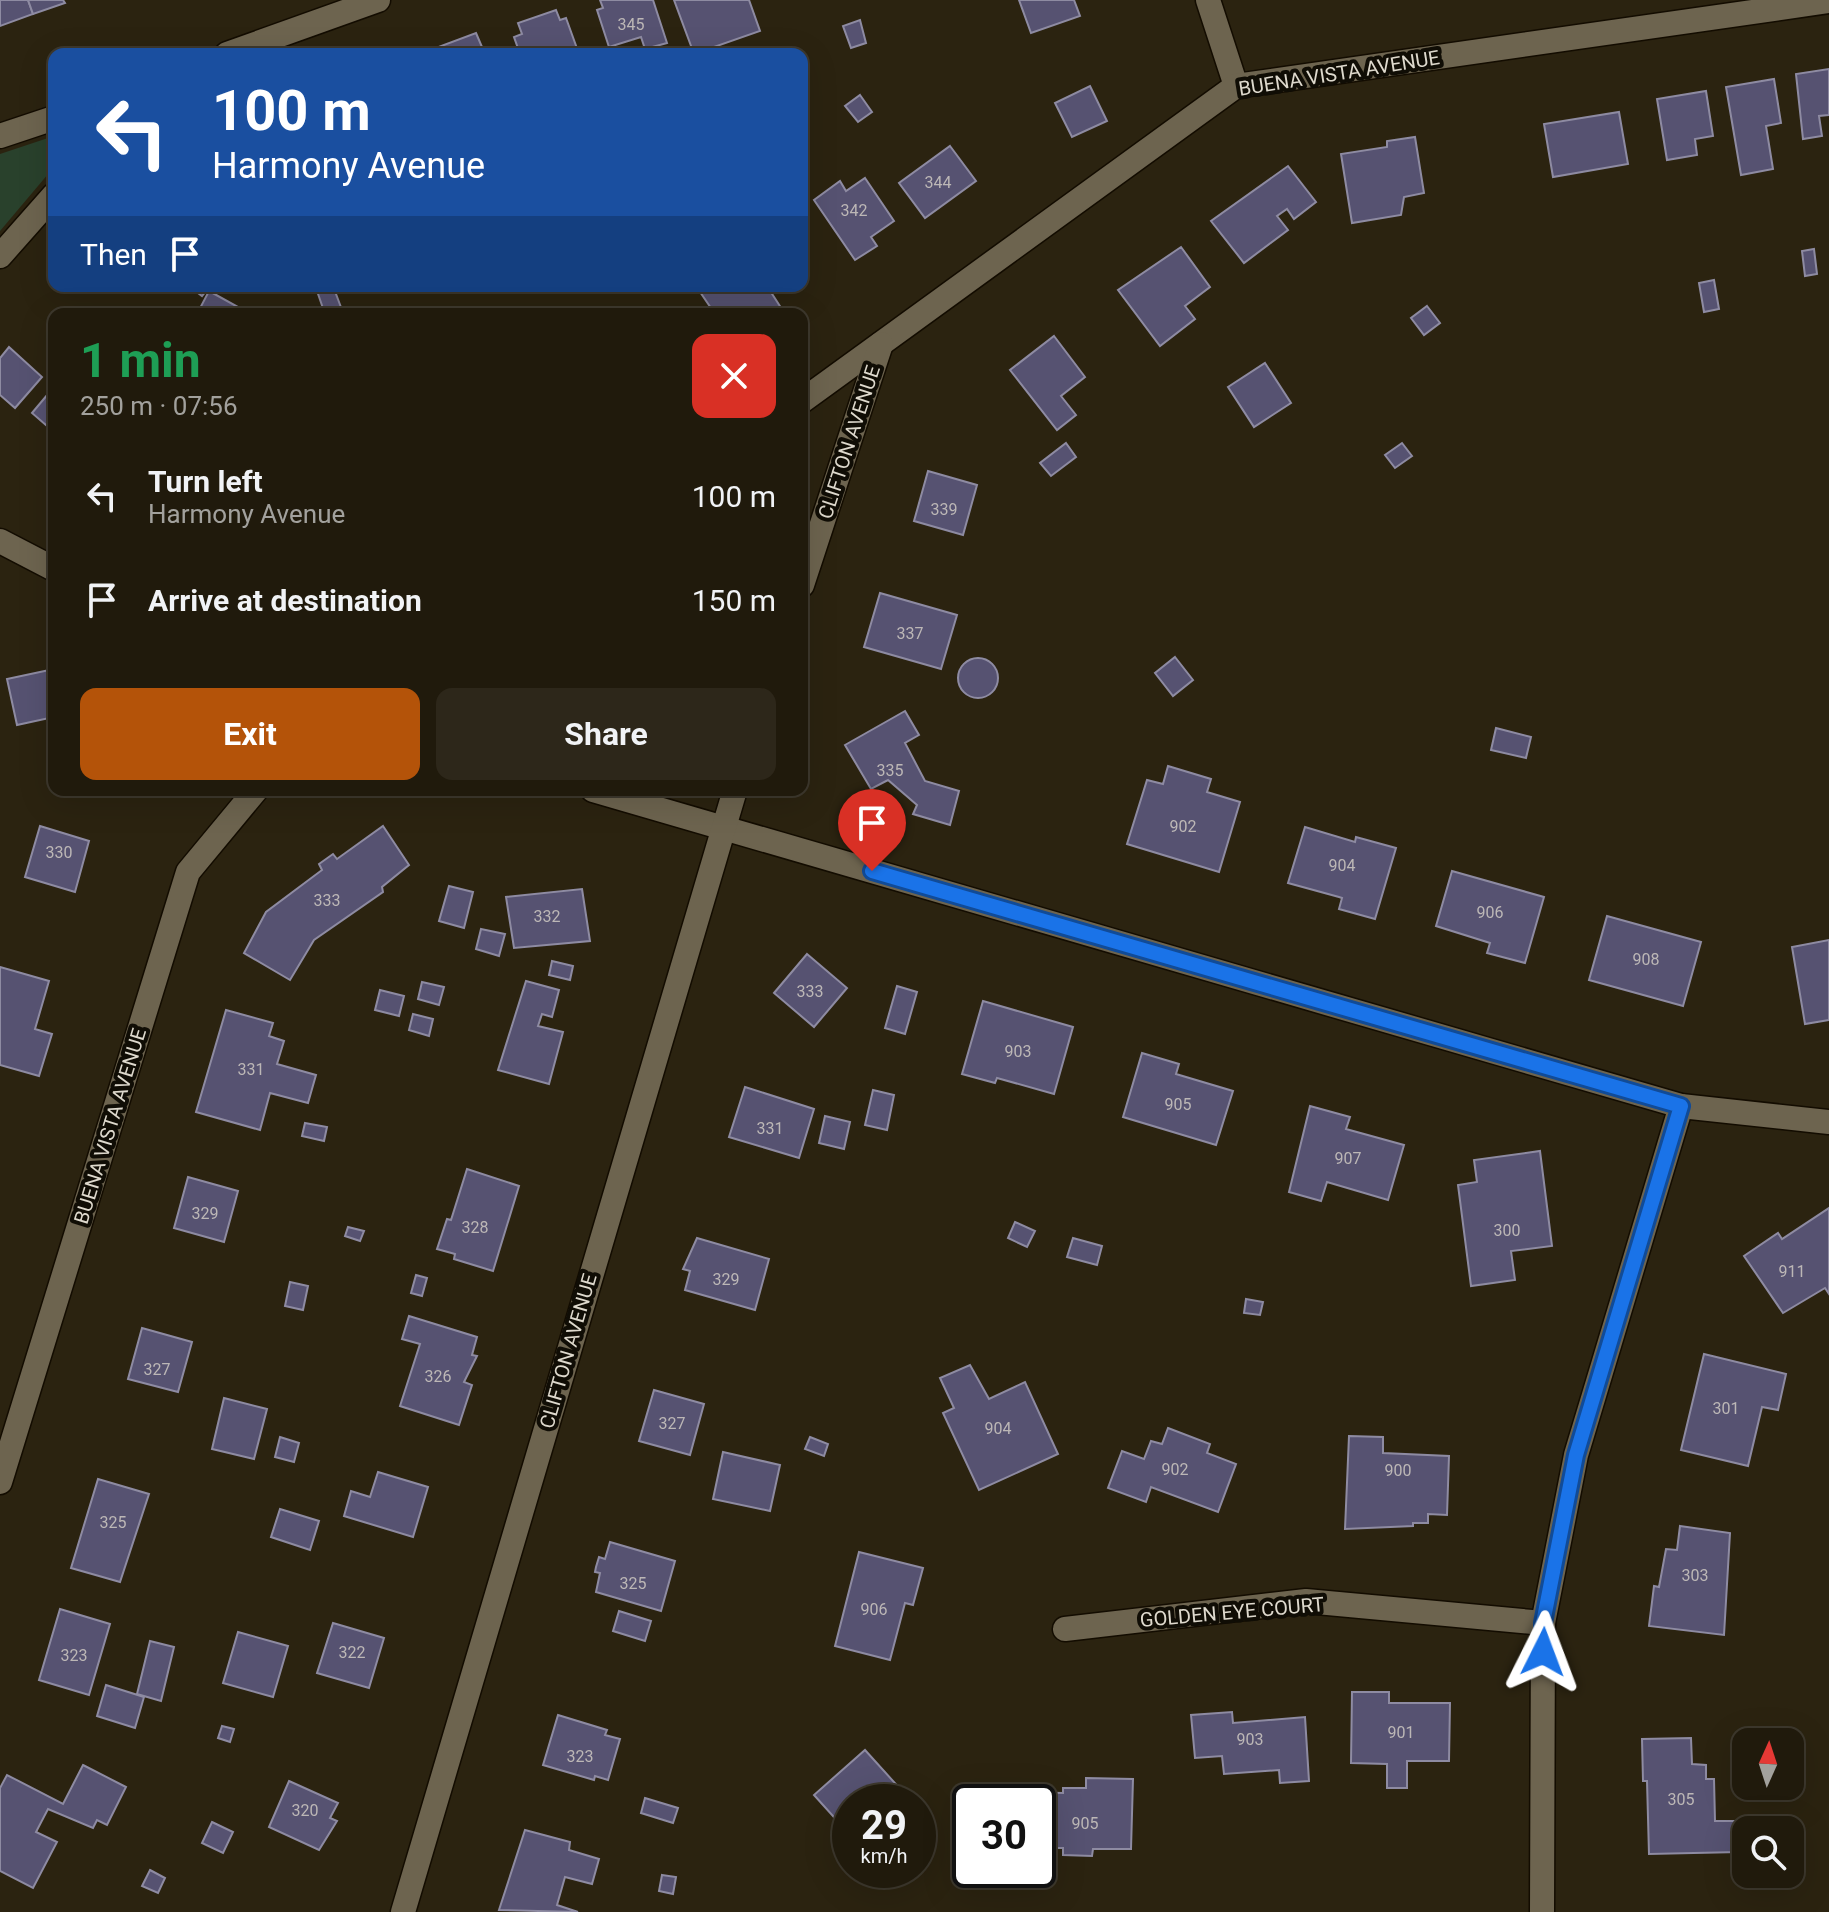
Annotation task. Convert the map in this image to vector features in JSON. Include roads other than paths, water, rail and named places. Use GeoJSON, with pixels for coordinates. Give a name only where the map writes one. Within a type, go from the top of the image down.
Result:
{"type":"FeatureCollection","features":[{"type":"Feature","properties":{"kind":"street"},"geometry":{"type":"LineString","coordinates":[[244,48],[378,0]]}},
{"type":"Feature","properties":{"kind":"street"},"geometry":{"type":"LineString","coordinates":[[1208,0],[1236,86]]}},
{"type":"Feature","properties":{"kind":"street","name":"BUENA VISTA AVENUE"},"geometry":{"type":"LineString","coordinates":[[808,397],[1236,86],[1829,1]]}},
{"type":"Feature","properties":{"kind":"street"},"geometry":{"type":"LineString","coordinates":[[0,136],[48,120]]}},
{"type":"Feature","properties":{"kind":"street"},"geometry":{"type":"LineString","coordinates":[[0,256],[48,202]]}},
{"type":"Feature","properties":{"kind":"street","name":"CLIFTON AVENUE"},"geometry":{"type":"LineString","coordinates":[[808,567],[881,344]]}},
{"type":"Feature","properties":{"kind":"street"},"geometry":{"type":"LineString","coordinates":[[0,541],[48,566]]}},
{"type":"Feature","properties":{"kind":"street","name":"BUENA VISTA AVENUE"},"geometry":{"type":"LineString","coordinates":[[0,1482],[188,872],[251,796]]}},
{"type":"Feature","properties":{"kind":"street"},"geometry":{"type":"LineString","coordinates":[[613,796],[1681,1106],[1829,1122]]}},
{"type":"Feature","properties":{"kind":"street","name":"CLIFTON AVENUE"},"geometry":{"type":"LineString","coordinates":[[403,1912],[733,796]]}},
{"type":"Feature","properties":{"kind":"street"},"geometry":{"type":"LineString","coordinates":[[1542,1912],[1543,1623],[1576,1455],[1681,1106]]}},
{"type":"Feature","properties":{"kind":"street","name":"GOLDEN EYE COURT"},"geometry":{"type":"LineString","coordinates":[[1065,1629],[1306,1601],[1543,1623]]}}]}
